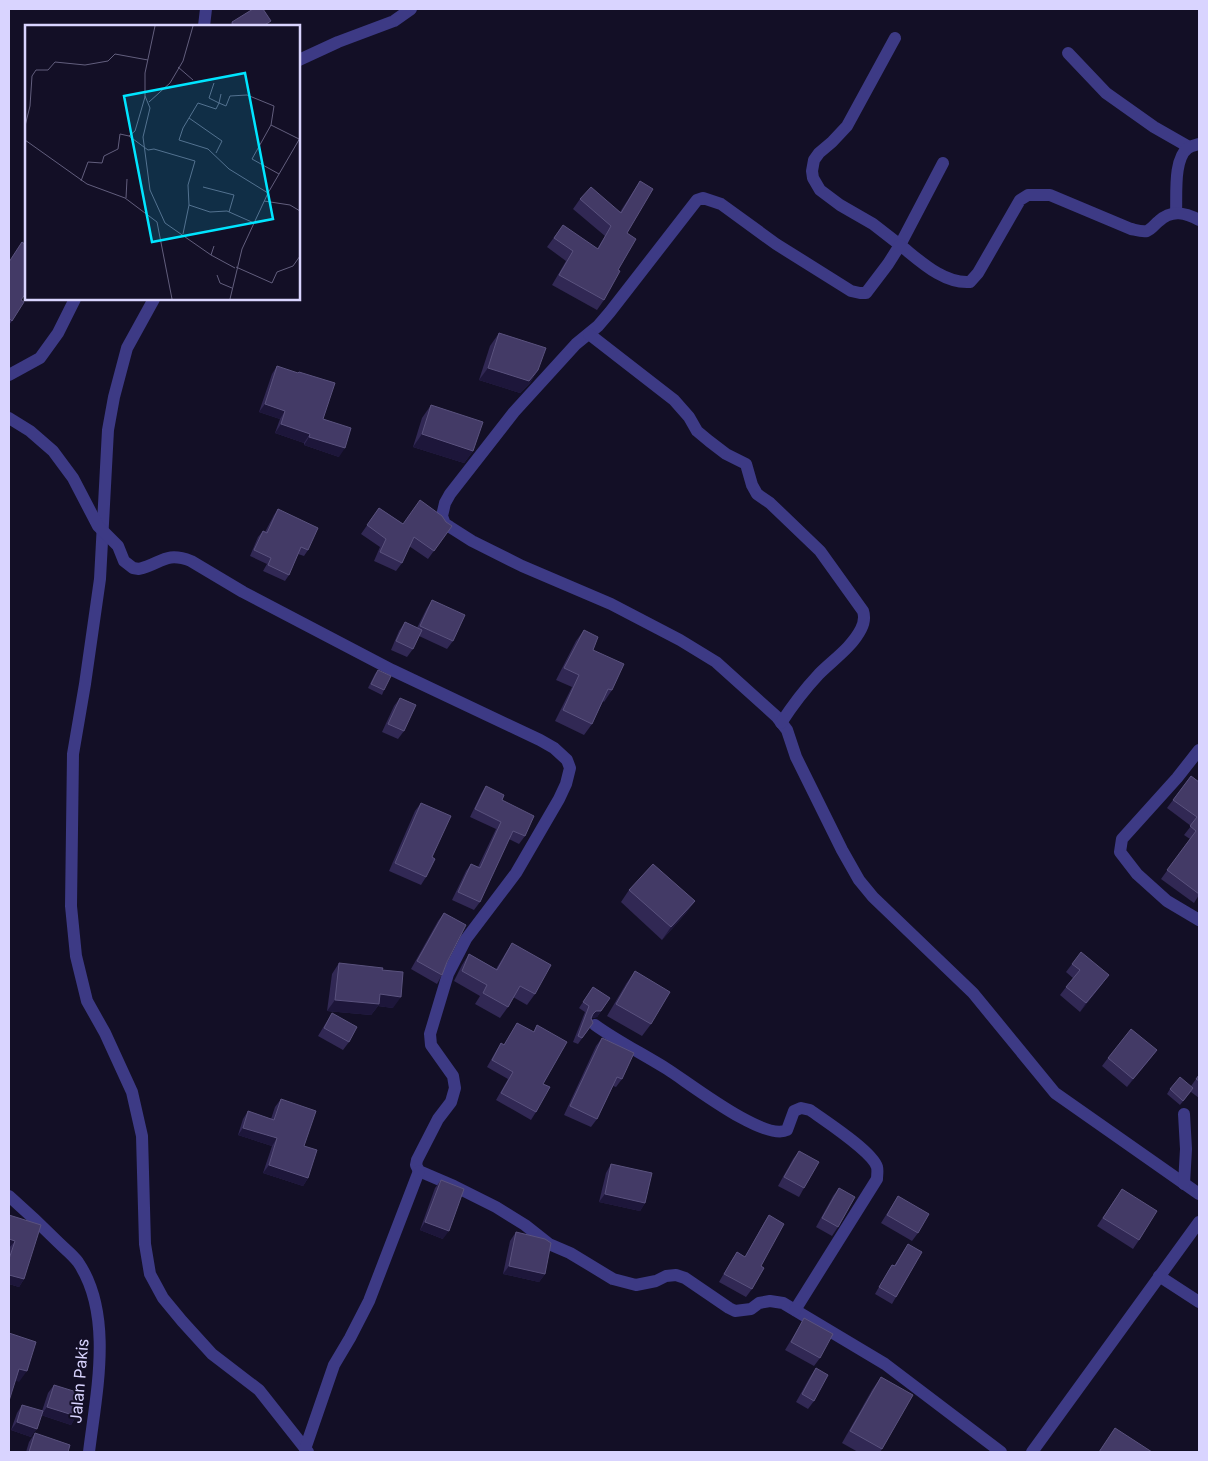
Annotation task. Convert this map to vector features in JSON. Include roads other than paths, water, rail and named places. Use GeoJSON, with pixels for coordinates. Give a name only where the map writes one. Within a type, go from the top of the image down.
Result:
{"type":"FeatureCollection","features":[{"type":"Feature","properties":{"kind":"street"},"geometry":{"type":"LineString","coordinates":[[204,25],[206,9]]}},
{"type":"Feature","properties":{"kind":"street"},"geometry":{"type":"LineString","coordinates":[[300,60],[338,42],[394,21],[410,9]]}},
{"type":"Feature","properties":{"kind":"street"},"geometry":{"type":"LineString","coordinates":[[895,38],[847,126],[819,153],[814,160],[812,171],[820,190],[840,205],[873,224],[918,259],[950,280],[970,282],[978,273],[1020,200],[1028,195],[1050,195],[1131,229],[1141,231],[1146,231],[1160,220],[1176,213],[1188,214],[1199,220]]}},
{"type":"Feature","properties":{"kind":"street"},"geometry":{"type":"LineString","coordinates":[[1068,53],[1106,92],[1154,127],[1194,145],[1182,155],[1179,164],[1176,213]]}},
{"type":"Feature","properties":{"kind":"street"},"geometry":{"type":"LineString","coordinates":[[943,163],[900,244],[874,284],[866,293],[860,294],[851,291],[784,249],[721,204],[711,200],[700,199],[691,206],[684,218],[610,312],[589,334],[576,344],[514,412],[450,494],[445,503],[442,516],[443,521],[450,528],[472,541],[522,566],[611,604],[680,640],[716,662],[787,730],[796,757],[842,850],[859,880],[873,897],[973,993],[1055,1093],[1199,1194]]}},
{"type":"Feature","properties":{"kind":"street"},"geometry":{"type":"LineString","coordinates":[[9,375],[40,358],[58,333],[75,300]]}},
{"type":"Feature","properties":{"kind":"street"},"geometry":{"type":"LineString","coordinates":[[153,300],[127,348],[114,397],[108,430],[100,579],[86,684],[73,754],[71,906],[76,956],[88,1001],[132,1092],[142,1136],[145,1244],[150,1274],[163,1298],[182,1321],[212,1354],[258,1390],[306,1451]]}},
{"type":"Feature","properties":{"kind":"street"},"geometry":{"type":"LineString","coordinates":[[589,334],[674,400],[690,417],[697,431],[709,441],[726,454],[746,464],[752,485],[757,494],[770,502],[820,551],[863,611],[864,620],[860,630],[848,646],[792,706],[781,723]]}},
{"type":"Feature","properties":{"kind":"street"},"geometry":{"type":"LineString","coordinates":[[9,418],[30,431],[53,451],[72,478],[102,532],[118,546],[124,561],[133,568],[143,568],[163,558],[171,557],[191,561],[243,592],[392,670],[540,740],[554,748],[567,760],[570,768],[569,774],[559,799],[516,873],[466,939],[448,974],[438,1003],[430,1041],[453,1076],[455,1088],[451,1102],[438,1119],[417,1160],[416,1165],[419,1170],[496,1207],[525,1225],[549,1244],[570,1253],[613,1279],[636,1285],[676,1275],[685,1278],[735,1311],[751,1309],[759,1303],[770,1301],[783,1303],[885,1364],[1001,1452]]}},
{"type":"Feature","properties":{"kind":"street"},"geometry":{"type":"LineString","coordinates":[[1199,750],[1177,778],[1122,839],[1120,847],[1122,856],[1152,888],[1167,901],[1199,920]]}},
{"type":"Feature","properties":{"kind":"street"},"geometry":{"type":"LineString","coordinates":[[595,1024],[668,1070],[713,1102],[759,1126],[776,1132],[783,1132],[787,1130],[794,1111],[801,1108],[810,1110],[858,1146],[874,1161],[877,1167],[877,1179],[794,1310]]}},
{"type":"Feature","properties":{"kind":"street"},"geometry":{"type":"LineString","coordinates":[[1184,1114],[1186,1149],[1184,1184]]}},
{"type":"Feature","properties":{"kind":"street"},"geometry":{"type":"LineString","coordinates":[[306,1451],[334,1365],[369,1301],[419,1170]]}},
{"type":"Feature","properties":{"kind":"street","name":"Jalan Pakis"},"geometry":{"type":"LineString","coordinates":[[9,1196],[76,1260],[88,1282],[98,1325],[100,1344],[100,1363],[89,1452]]}},
{"type":"Feature","properties":{"kind":"street"},"geometry":{"type":"LineString","coordinates":[[1032,1452],[1199,1222]]}},
{"type":"Feature","properties":{"kind":"street"},"geometry":{"type":"LineString","coordinates":[[1159,1276],[1199,1302]]}}]}
